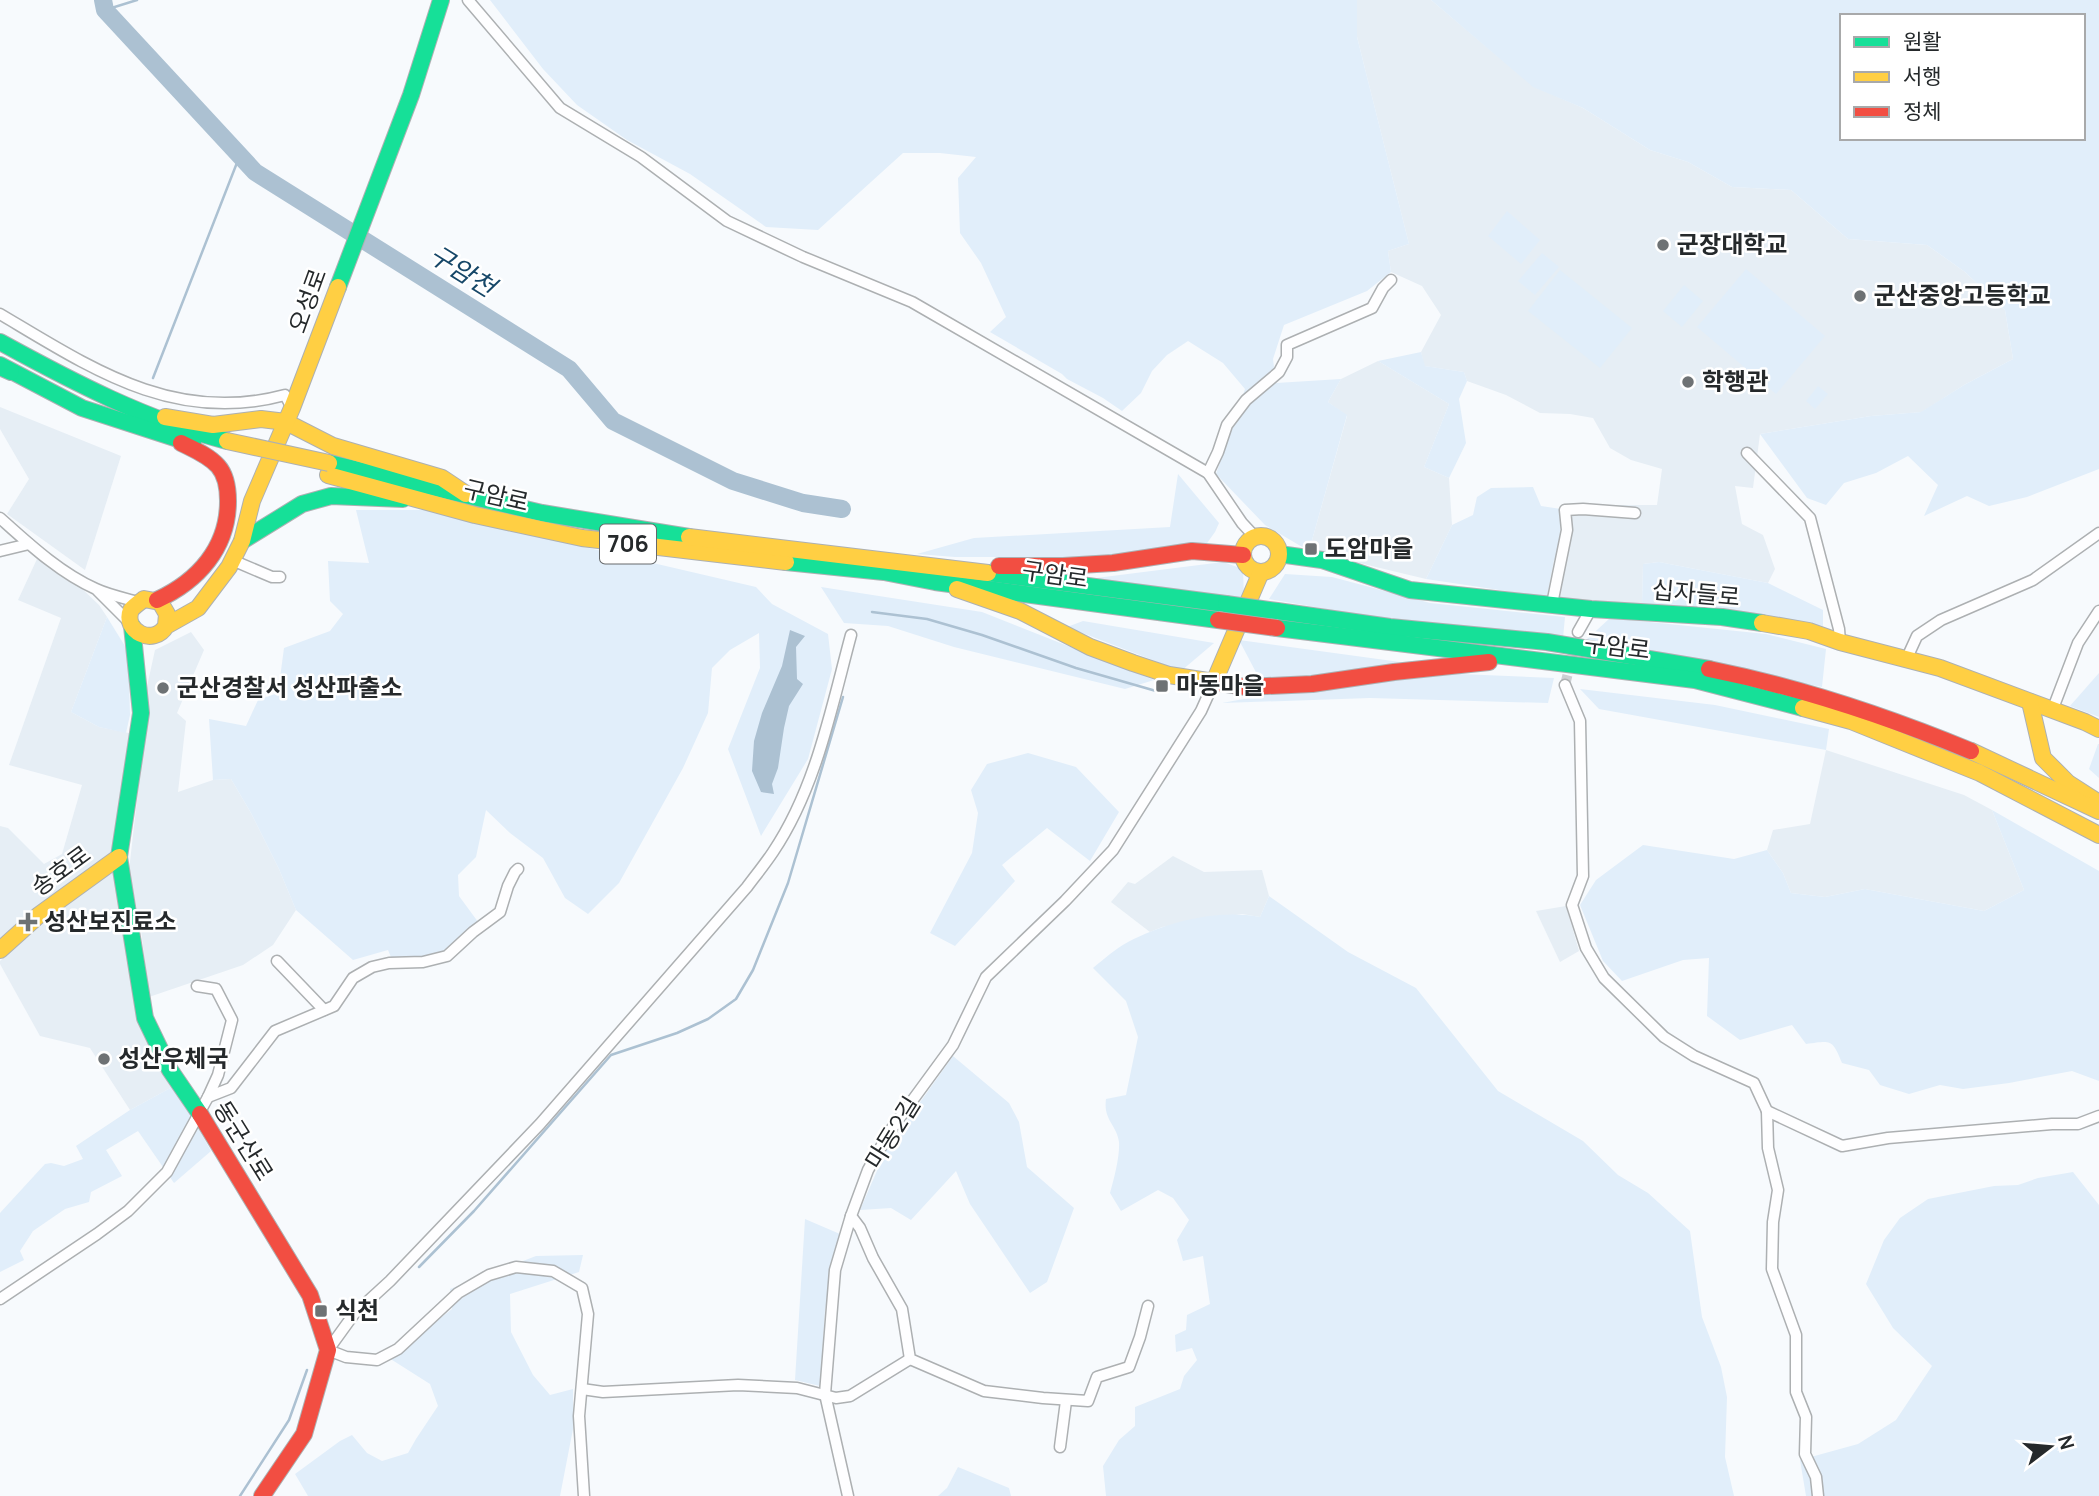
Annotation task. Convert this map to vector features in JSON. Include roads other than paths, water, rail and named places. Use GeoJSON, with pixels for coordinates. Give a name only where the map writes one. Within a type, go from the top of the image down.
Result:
{"type":"FeatureCollection","features":[{"type":"Feature","properties":{"kind":"main road","name":"오성로"},"geometry":{"type":"LineString","coordinates":[[198,608],[217,586],[242,541],[253,501],[289,415],[411,95],[441,0]]}},
{"type":"Feature","properties":{"kind":"main road","name":"구암로"},"geometry":{"type":"LineString","coordinates":[[0,342],[64,378],[227,447]]}},
{"type":"Feature","properties":{"kind":"main road","name":"구암로"},"geometry":{"type":"LineString","coordinates":[[4,368],[82,408],[175,439],[227,447],[613,526],[783,550],[866,558],[1226,604],[1277,620],[1522,659],[1695,680],[1851,721],[1980,773],[2099,835]]}},
{"type":"Feature","properties":{"kind":"main road"},"geometry":{"type":"LineString","coordinates":[[142,413],[213,425],[289,415],[333,446],[442,478],[471,498]]}},
{"type":"Feature","properties":{"kind":"main road"},"geometry":{"type":"LineString","coordinates":[[175,439],[212,460],[222,471],[228,497],[229,514],[223,537],[212,558],[193,578]]}},
{"type":"Feature","properties":{"kind":"main road","name":"구암로"},"geometry":{"type":"LineString","coordinates":[[329,469],[414,499],[582,538],[884,572],[934,582],[1218,620],[1277,620],[1390,627],[1547,642],[1712,670],[1819,696],[1905,724],[1999,763],[2099,811]]}},
{"type":"Feature","properties":{"kind":"main road"},"geometry":{"type":"LineString","coordinates":[[242,541],[302,504],[331,496],[414,499]]}},
{"type":"Feature","properties":{"kind":"main road"},"geometry":{"type":"LineString","coordinates":[[157,600],[174,593],[219,558],[231,545],[253,501]]}},
{"type":"Feature","properties":{"kind":"main road"},"geometry":{"type":"LineString","coordinates":[[1255,537],[1266,537],[1275,544],[1279,554],[1271,569],[1261,572],[1247,565],[1243,555],[1246,544],[1255,537]]}},
{"type":"Feature","properties":{"kind":"main road","name":"706"},"geometry":{"type":"LineString","coordinates":[[866,558],[999,566],[1063,566],[1113,563],[1192,551],[1243,555]]}},
{"type":"Feature","properties":{"kind":"main road","name":"십자들로"},"geometry":{"type":"LineString","coordinates":[[1279,554],[1322,560],[1410,590],[1591,609],[1722,617],[1809,631],[1840,642],[1940,668],[2099,729]]}},
{"type":"Feature","properties":{"kind":"main road"},"geometry":{"type":"LineString","coordinates":[[1261,572],[1214,682],[1246,687],[1312,684],[1394,672],[1522,659]]}},
{"type":"Feature","properties":{"kind":"main road","name":"706"},"geometry":{"type":"LineString","coordinates":[[934,582],[1020,611],[1090,647],[1133,663],[1169,675],[1214,682]]}},
{"type":"Feature","properties":{"kind":"main road"},"geometry":{"type":"LineString","coordinates":[[166,626],[166,608],[151,598],[138,602],[132,608],[130,616],[132,625],[141,635],[159,634],[166,626],[198,608],[174,593]]}},
{"type":"Feature","properties":{"kind":"main road","name":"동군산로"},"geometry":{"type":"LineString","coordinates":[[132,625],[142,713],[119,857],[145,1018],[170,1070],[199,1112],[310,1295],[328,1350]]}},
{"type":"Feature","properties":{"kind":"main road"},"geometry":{"type":"LineString","coordinates":[[136,666],[153,636]]}},
{"type":"Feature","properties":{"kind":"main road"},"geometry":{"type":"LineString","coordinates":[[2030,702],[2043,758],[2068,783],[2099,803]]}},
{"type":"Feature","properties":{"kind":"main road","name":"송호로"},"geometry":{"type":"LineString","coordinates":[[0,950],[38,915],[119,857]]}},
{"type":"Feature","properties":{"kind":"main road"},"geometry":{"type":"LineString","coordinates":[[264,1495],[304,1434],[328,1350]]}},
{"type":"Feature","properties":{"kind":"street"},"geometry":{"type":"LineString","coordinates":[[468,0],[561,108],[641,157],[727,222],[912,302],[1208,473],[1242,523],[1255,537]]}},
{"type":"Feature","properties":{"kind":"street"},"geometry":{"type":"LineString","coordinates":[[1208,473],[1227,425],[1246,400],[1279,372],[1287,357],[1287,345],[1372,308],[1383,288],[1391,280]]}},
{"type":"Feature","properties":{"kind":"street"},"geometry":{"type":"LineString","coordinates":[[0,314],[80,362],[149,393],[197,403],[258,402],[285,395],[289,415]]}},
{"type":"Feature","properties":{"kind":"street"},"geometry":{"type":"LineString","coordinates":[[1747,453],[1810,518],[1840,642]]}},
{"type":"Feature","properties":{"kind":"street"},"geometry":{"type":"LineString","coordinates":[[1552,604],[1567,530],[1565,510],[1635,513]]}},
{"type":"Feature","properties":{"kind":"street"},"geometry":{"type":"LineString","coordinates":[[0,518],[65,571],[97,590],[132,625]]}},
{"type":"Feature","properties":{"kind":"street"},"geometry":{"type":"LineString","coordinates":[[1906,660],[1917,636],[1941,620],[2033,580],[2099,533]]}},
{"type":"Feature","properties":{"kind":"street"},"geometry":{"type":"LineString","coordinates":[[0,551],[29,544]]}},
{"type":"Feature","properties":{"kind":"street"},"geometry":{"type":"LineString","coordinates":[[232,559],[280,578]]}},
{"type":"Feature","properties":{"kind":"street"},"geometry":{"type":"LineString","coordinates":[[97,590],[138,602]]}},
{"type":"Feature","properties":{"kind":"street"},"geometry":{"type":"LineString","coordinates":[[1578,632],[1591,609]]}},
{"type":"Feature","properties":{"kind":"street"},"geometry":{"type":"LineString","coordinates":[[2052,711],[2078,643],[2099,611]]}},
{"type":"Feature","properties":{"kind":"street"},"geometry":{"type":"LineString","coordinates":[[584,1496],[579,1416],[588,1314],[582,1288],[553,1271],[516,1267],[489,1275],[458,1293],[398,1349],[377,1360],[346,1357],[328,1350],[354,1314],[390,1281],[540,1124],[747,887],[774,851],[793,817],[814,766],[851,635]]}},
{"type":"Feature","properties":{"kind":"street","name":"마동2길"},"geometry":{"type":"LineString","coordinates":[[848,1496],[825,1394],[835,1270],[868,1170],[890,1131],[953,1045],[986,977],[1057,909],[1113,850],[1201,712],[1214,682]]}},
{"type":"Feature","properties":{"kind":"street"},"geometry":{"type":"LineString","coordinates":[[1566,685],[1580,722],[1583,876],[1572,905],[1586,948],[1604,978],[1664,1037],[1694,1056],[1754,1083],[1766,1111],[1768,1148],[1778,1190],[1773,1222],[1772,1269],[1796,1335],[1796,1392],[1806,1417],[1805,1454],[1816,1477],[1818,1496]]}},
{"type":"Feature","properties":{"kind":"street"},"geometry":{"type":"LineString","coordinates":[[208,1097],[230,1088],[275,1031],[334,1006],[353,978],[372,967],[389,963],[423,962],[447,956],[500,912],[508,886],[519,869]]}},
{"type":"Feature","properties":{"kind":"street"},"geometry":{"type":"LineString","coordinates":[[277,961],[324,1010]]}},
{"type":"Feature","properties":{"kind":"street"},"geometry":{"type":"LineString","coordinates":[[0,1299],[128,1211],[167,1172],[218,1074],[232,1020],[216,989],[197,986]]}},
{"type":"Feature","properties":{"kind":"street"},"geometry":{"type":"LineString","coordinates":[[1766,1111],[1842,1146],[1888,1138],[2078,1124],[2099,1116]]}},
{"type":"Feature","properties":{"kind":"street"},"geometry":{"type":"LineString","coordinates":[[851,1216],[860,1228],[873,1258],[902,1309],[911,1359]]}},
{"type":"Feature","properties":{"kind":"street"},"geometry":{"type":"LineString","coordinates":[[911,1359],[984,1391],[1066,1401],[1088,1401],[1097,1377],[1129,1367],[1148,1306]]}},
{"type":"Feature","properties":{"kind":"street"},"geometry":{"type":"LineString","coordinates":[[582,1389],[603,1392],[738,1385],[797,1388],[836,1398],[850,1396],[911,1359]]}},
{"type":"Feature","properties":{"kind":"street"},"geometry":{"type":"LineString","coordinates":[[1060,1447],[1066,1401]]}},
{"type":"Feature","properties":{"kind":"water"},"geometry":{"type":"Polygon","coordinates":[[[790,630],[805,636],[796,647],[797,679],[803,684],[789,706],[778,768],[772,784],[774,794],[761,792],[752,771],[754,741],[762,713],[782,666],[790,630]]]}},
{"type":"Feature","properties":{"kind":"waterway","name":"구암천"},"geometry":{"type":"LineString","coordinates":[[103,0],[105,10],[255,172],[569,369],[613,421],[733,481],[803,503],[842,509]]}},
{"type":"Feature","properties":{"kind":"waterway"},"geometry":{"type":"LineString","coordinates":[[105,10],[137,0]]}},
{"type":"Feature","properties":{"kind":"waterway"},"geometry":{"type":"LineString","coordinates":[[153,378],[240,155]]}},
{"type":"Feature","properties":{"kind":"waterway"},"geometry":{"type":"LineString","coordinates":[[872,612],[927,619],[1156,691]]}},
{"type":"Feature","properties":{"kind":"waterway"},"geometry":{"type":"LineString","coordinates":[[419,1267],[474,1211],[611,1055],[677,1033],[708,1019],[736,999],[753,970],[788,883],[843,697]]}},
{"type":"Feature","properties":{"kind":"waterway"},"geometry":{"type":"LineString","coordinates":[[240,1496],[289,1420],[307,1370]]}},
{"type":"Feature","properties":{"kind":"tunnel"},"geometry":{"type":"LineString","coordinates":[[1565,685],[1576,641]]}},
{"type":"Feature","properties":{"kind":"place","name":"군장대학교"},"geometry":{"type":"Point","coordinates":[1663,245]}},
{"type":"Feature","properties":{"kind":"place","name":"군산중앙고등학교"},"geometry":{"type":"Point","coordinates":[1860,296]}},
{"type":"Feature","properties":{"kind":"place","name":"학행관"},"geometry":{"type":"Point","coordinates":[1688,382]}},
{"type":"Feature","properties":{"kind":"place","name":"도암마을"},"geometry":{"type":"Point","coordinates":[1311,549]}},
{"type":"Feature","properties":{"kind":"place","name":"마동마을"},"geometry":{"type":"Point","coordinates":[1162,686]}},
{"type":"Feature","properties":{"kind":"place","name":"군산경찰서 성산파출소"},"geometry":{"type":"Point","coordinates":[163,688]}},
{"type":"Feature","properties":{"kind":"place","name":"성산보진료소"},"geometry":{"type":"Point","coordinates":[28,922]}},
{"type":"Feature","properties":{"kind":"place","name":"성산우체국"},"geometry":{"type":"Point","coordinates":[104,1059]}},
{"type":"Feature","properties":{"kind":"place","name":"식천"},"geometry":{"type":"Point","coordinates":[321,1311]}}]}
